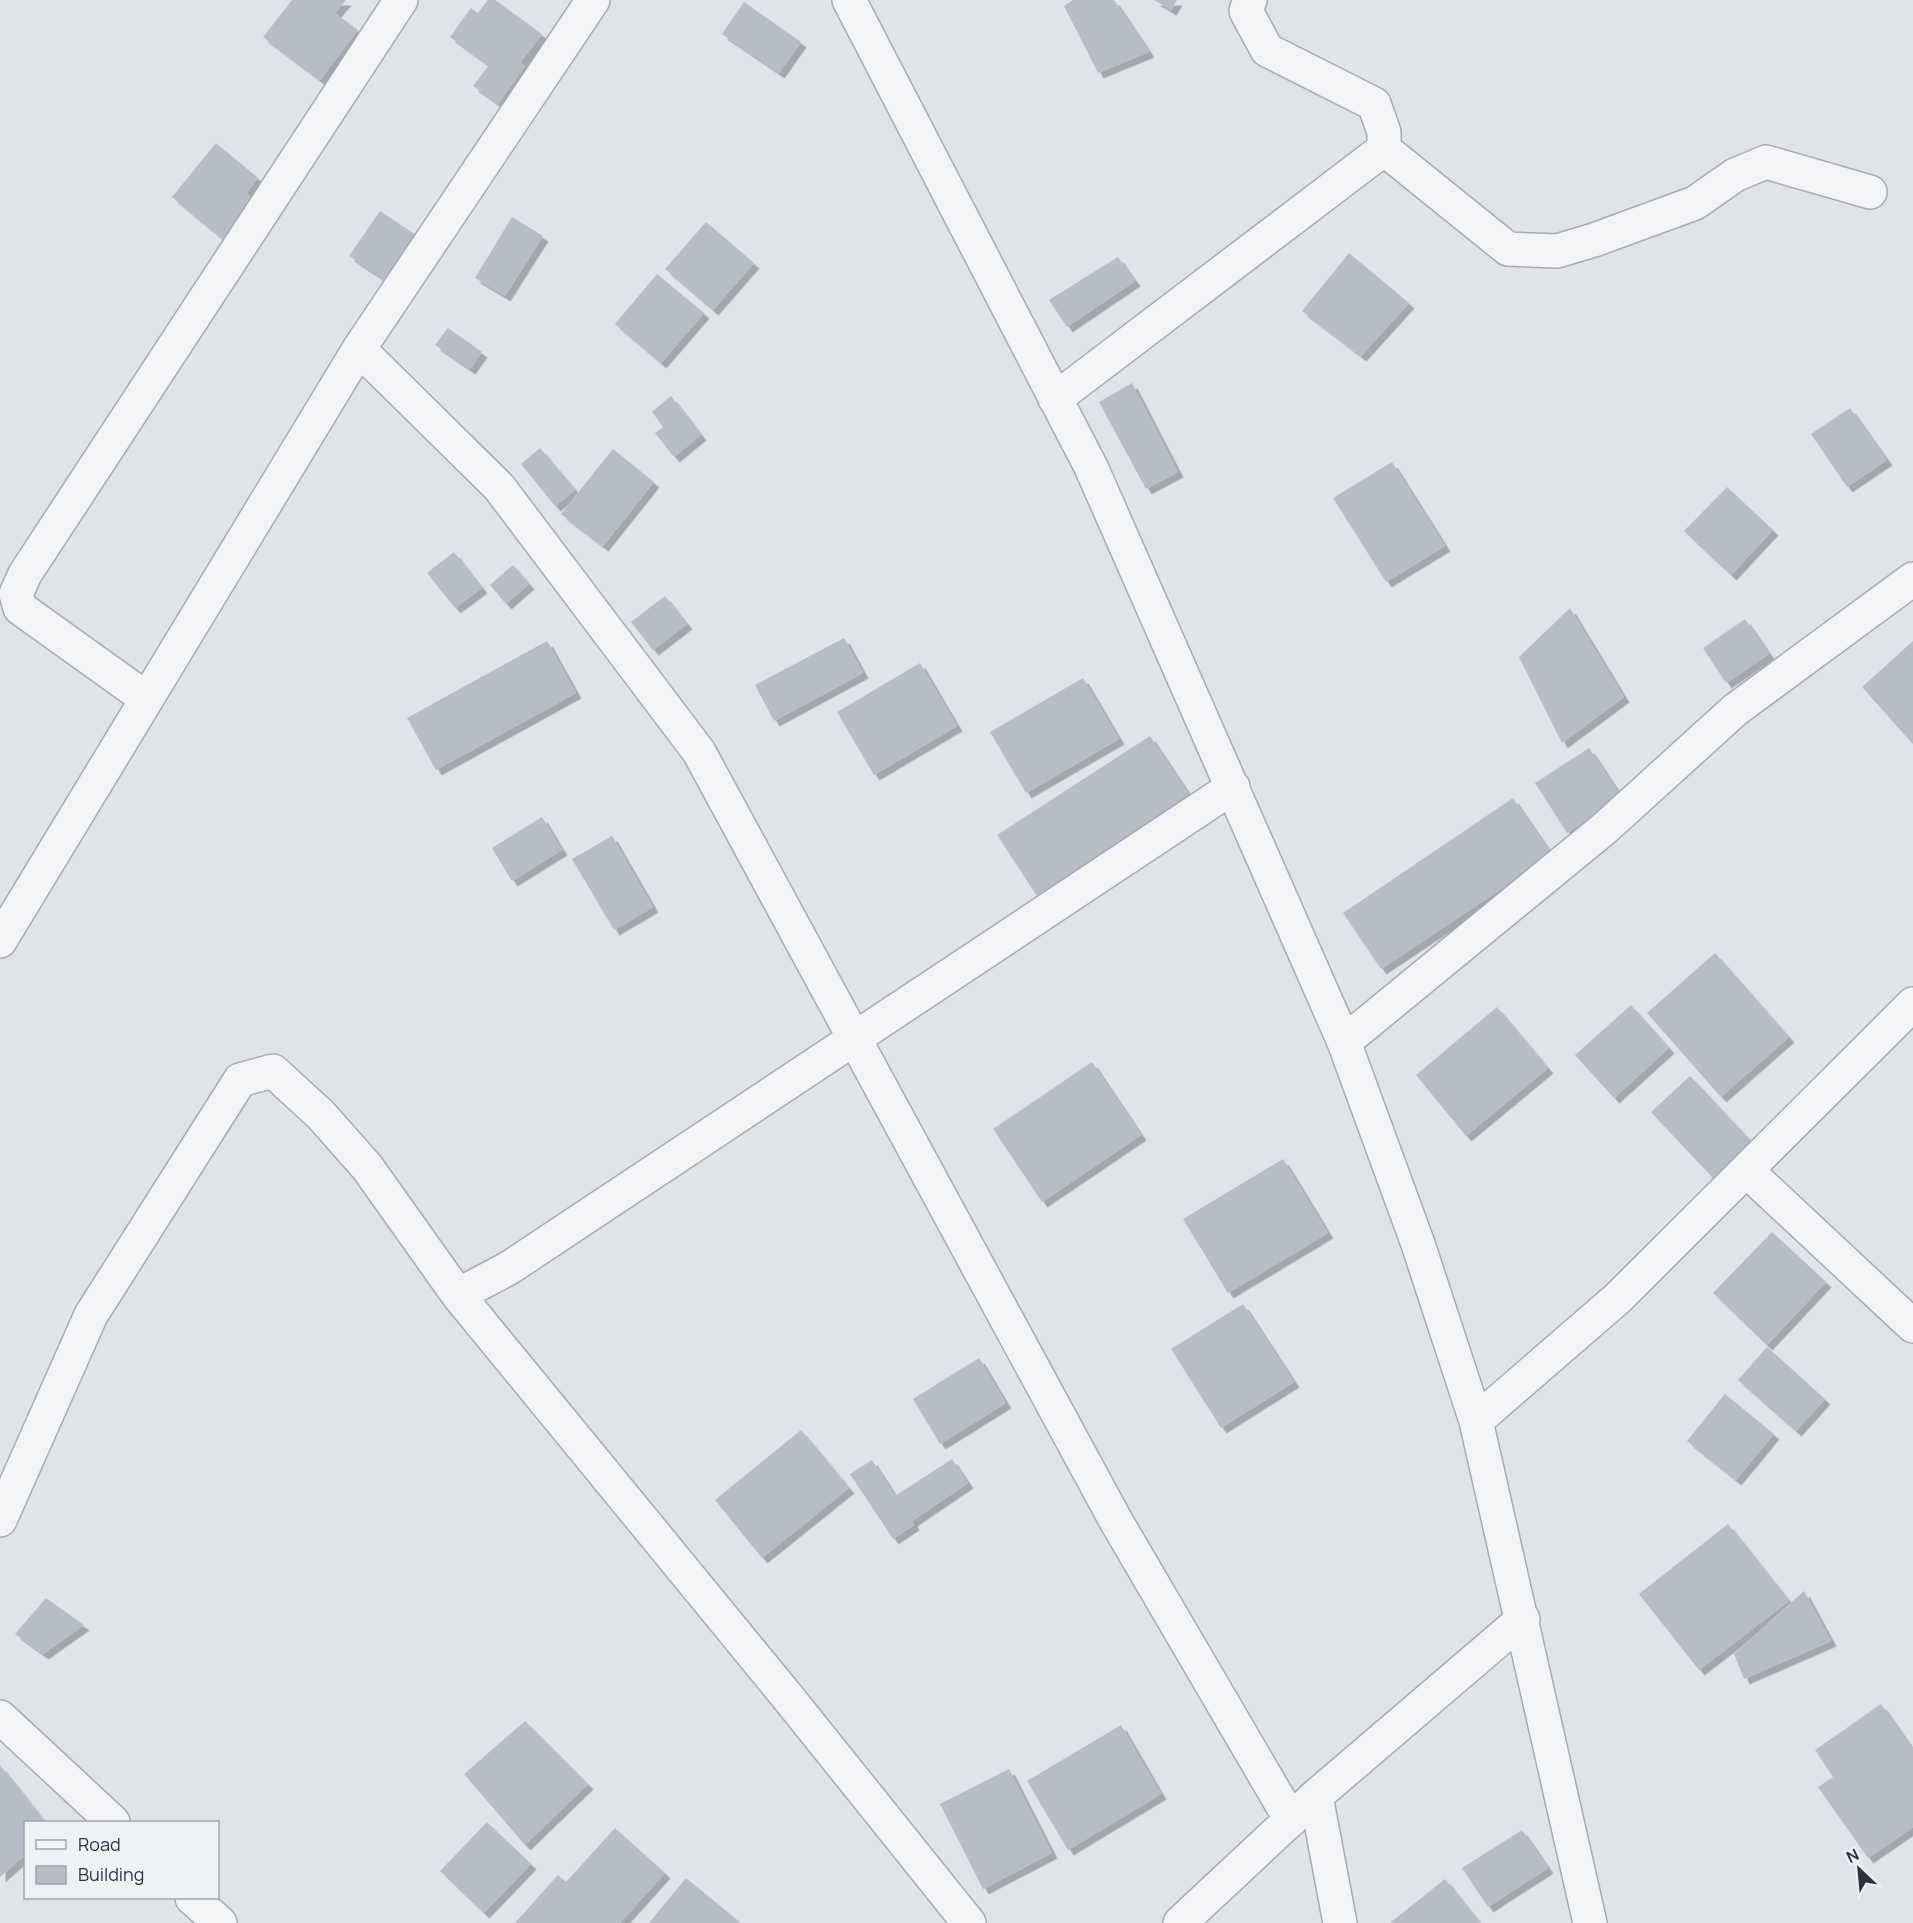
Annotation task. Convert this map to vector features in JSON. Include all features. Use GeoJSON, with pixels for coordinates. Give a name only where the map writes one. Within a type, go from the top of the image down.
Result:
{"type":"FeatureCollection","features":[{"type":"Feature","properties":{"kind":"street"},"geometry":{"type":"LineString","coordinates":[[0,941],[359,349],[593,0]]}},
{"type":"Feature","properties":{"kind":"street"},"geometry":{"type":"LineString","coordinates":[[849,0],[1091,467],[1344,1042],[1418,1244],[1476,1421],[1523,1619],[1590,1923]]}},
{"type":"Feature","properties":{"kind":"street"},"geometry":{"type":"LineString","coordinates":[[1250,0],[1246,11],[1267,50],[1374,104],[1384,132],[1384,149]]}},
{"type":"Feature","properties":{"kind":"street"},"geometry":{"type":"LineString","coordinates":[[147,699],[20,608],[16,594],[38,554],[395,3]]}},
{"type":"Feature","properties":{"kind":"street"},"geometry":{"type":"LineString","coordinates":[[1055,399],[1384,149]]}},
{"type":"Feature","properties":{"kind":"street"},"geometry":{"type":"LineString","coordinates":[[1384,149],[1508,249],[1557,251],[1594,240],[1695,203],[1735,175],[1766,162],[1870,192]]}},
{"type":"Feature","properties":{"kind":"street"},"geometry":{"type":"LineString","coordinates":[[359,349],[499,487],[699,752],[1116,1521],[1291,1820]]}},
{"type":"Feature","properties":{"kind":"street"},"geometry":{"type":"LineString","coordinates":[[1344,1042],[1605,828],[1735,710],[1913,579]]}},
{"type":"Feature","properties":{"kind":"street"},"geometry":{"type":"LineString","coordinates":[[458,1295],[509,1268],[1233,787]]}},
{"type":"Feature","properties":{"kind":"street"},"geometry":{"type":"LineString","coordinates":[[1476,1421],[1618,1298],[1913,1004]]}},
{"type":"Feature","properties":{"kind":"street"},"geometry":{"type":"LineString","coordinates":[[0,1520],[91,1315],[240,1080],[273,1071],[321,1115],[367,1167],[458,1295],[772,1677],[969,1923]]}},
{"type":"Feature","properties":{"kind":"street"},"geometry":{"type":"LineString","coordinates":[[1747,1171],[1913,1326]]}},
{"type":"Feature","properties":{"kind":"street"},"geometry":{"type":"LineString","coordinates":[[1180,1923],[1316,1796],[1523,1619]]}},
{"type":"Feature","properties":{"kind":"street"},"geometry":{"type":"LineString","coordinates":[[0,1717],[111,1821]]}},
{"type":"Feature","properties":{"kind":"street"},"geometry":{"type":"LineString","coordinates":[[1316,1796],[1340,1923]]}},
{"type":"Feature","properties":{"kind":"street"},"geometry":{"type":"LineString","coordinates":[[193,1899],[220,1923]]}},
{"type":"Feature","properties":{"kind":"building"},"geometry":{"type":"Polygon","coordinates":[[[292,0],[346,0],[335,13],[358,30],[320,80],[263,37],[292,0]]]}},
{"type":"Feature","properties":{"kind":"building"},"geometry":{"type":"Polygon","coordinates":[[[488,0],[495,0],[542,34],[520,63],[525,66],[498,104],[473,86],[489,65],[450,37],[471,8],[478,13],[488,0]]]}},
{"type":"Feature","properties":{"kind":"building"},"geometry":{"type":"Polygon","coordinates":[[[1073,0],[1114,0],[1149,52],[1098,73],[1064,6],[1073,0]]]}},
{"type":"Feature","properties":{"kind":"building"},"geometry":{"type":"Polygon","coordinates":[[[1154,0],[1177,0],[1171,10],[1154,0]]]}},
{"type":"Feature","properties":{"kind":"building"},"geometry":{"type":"Polygon","coordinates":[[[744,2],[801,42],[779,73],[722,34],[744,2]]]}},
{"type":"Feature","properties":{"kind":"building"},"geometry":{"type":"Polygon","coordinates":[[[216,143],[258,178],[246,193],[256,201],[225,241],[172,197],[216,143]]]}},
{"type":"Feature","properties":{"kind":"building"},"geometry":{"type":"Polygon","coordinates":[[[380,211],[416,235],[385,280],[349,256],[380,211]]]}},
{"type":"Feature","properties":{"kind":"building"},"geometry":{"type":"Polygon","coordinates":[[[512,217],[543,236],[505,296],[475,278],[512,217]]]}},
{"type":"Feature","properties":{"kind":"building"},"geometry":{"type":"Polygon","coordinates":[[[706,222],[754,263],[713,310],[665,269],[706,222]]]}},
{"type":"Feature","properties":{"kind":"building"},"geometry":{"type":"Polygon","coordinates":[[[1349,253],[1409,303],[1361,356],[1302,311],[1349,253]]]}},
{"type":"Feature","properties":{"kind":"building"},"geometry":{"type":"Polygon","coordinates":[[[1118,257],[1135,281],[1067,327],[1049,300],[1118,257]]]}},
{"type":"Feature","properties":{"kind":"building"},"geometry":{"type":"Polygon","coordinates":[[[657,274],[704,313],[661,363],[615,324],[657,274]]]}},
{"type":"Feature","properties":{"kind":"building"},"geometry":{"type":"Polygon","coordinates":[[[448,328],[482,352],[470,369],[435,345],[448,328]]]}},
{"type":"Feature","properties":{"kind":"building"},"geometry":{"type":"Polygon","coordinates":[[[1132,383],[1178,472],[1146,489],[1099,402],[1132,383]]]}},
{"type":"Feature","properties":{"kind":"building"},"geometry":{"type":"Polygon","coordinates":[[[671,396],[701,435],[674,457],[655,433],[663,427],[652,412],[671,396]]]}},
{"type":"Feature","properties":{"kind":"building"},"geometry":{"type":"Polygon","coordinates":[[[1850,408],[1887,460],[1847,487],[1811,434],[1850,408]]]}},
{"type":"Feature","properties":{"kind":"building"},"geometry":{"type":"Polygon","coordinates":[[[540,448],[575,490],[555,506],[521,464],[540,448]]]}},
{"type":"Feature","properties":{"kind":"building"},"geometry":{"type":"Polygon","coordinates":[[[613,449],[654,482],[603,546],[561,514],[613,449]]]}},
{"type":"Feature","properties":{"kind":"building"},"geometry":{"type":"Polygon","coordinates":[[[1392,462],[1445,546],[1386,582],[1333,498],[1392,462]]]}},
{"type":"Feature","properties":{"kind":"building"},"geometry":{"type":"Polygon","coordinates":[[[1727,487],[1773,530],[1731,575],[1684,531],[1727,487]]]}},
{"type":"Feature","properties":{"kind":"building"},"geometry":{"type":"Polygon","coordinates":[[[454,552],[482,588],[455,608],[427,573],[454,552]]]}},
{"type":"Feature","properties":{"kind":"building"},"geometry":{"type":"Polygon","coordinates":[[[513,565],[529,584],[506,604],[490,585],[513,565]]]}},
{"type":"Feature","properties":{"kind":"building"},"geometry":{"type":"Polygon","coordinates":[[[665,596],[687,624],[653,650],[631,622],[665,596]]]}},
{"type":"Feature","properties":{"kind":"building"},"geometry":{"type":"Polygon","coordinates":[[[1570,608],[1624,697],[1562,743],[1519,657],[1570,608]]]}},
{"type":"Feature","properties":{"kind":"building"},"geometry":{"type":"Polygon","coordinates":[[[1745,619],[1769,654],[1726,683],[1703,648],[1745,619]]]}},
{"type":"Feature","properties":{"kind":"building"},"geometry":{"type":"Polygon","coordinates":[[[844,638],[863,673],[774,721],[755,685],[844,638]]]}},
{"type":"Feature","properties":{"kind":"building"},"geometry":{"type":"Polygon","coordinates":[[[547,641],[576,693],[436,770],[407,718],[547,641]]]}},
{"type":"Feature","properties":{"kind":"building"},"geometry":{"type":"Polygon","coordinates":[[[1913,641],[1913,744],[1862,687],[1913,641]]]}},
{"type":"Feature","properties":{"kind":"building"},"geometry":{"type":"Polygon","coordinates":[[[920,663],[957,726],[874,775],[837,712],[920,663]]]}},
{"type":"Feature","properties":{"kind":"building"},"geometry":{"type":"Polygon","coordinates":[[[1083,678],[1119,739],[1026,793],[990,732],[1083,678]]]}},
{"type":"Feature","properties":{"kind":"building"},"geometry":{"type":"Polygon","coordinates":[[[1150,736],[1190,796],[1037,896],[997,835],[1150,736]]]}},
{"type":"Feature","properties":{"kind":"building"},"geometry":{"type":"Polygon","coordinates":[[[1589,748],[1622,798],[1567,833],[1535,783],[1589,748]]]}},
{"type":"Feature","properties":{"kind":"building"},"geometry":{"type":"Polygon","coordinates":[[[1513,798],[1552,855],[1381,969],[1343,913],[1513,798]]]}},
{"type":"Feature","properties":{"kind":"building"},"geometry":{"type":"Polygon","coordinates":[[[542,817],[562,850],[512,881],[492,848],[542,817]]]}},
{"type":"Feature","properties":{"kind":"building"},"geometry":{"type":"Polygon","coordinates":[[[612,836],[653,907],[614,930],[572,859],[612,836]]]}},
{"type":"Feature","properties":{"kind":"building"},"geometry":{"type":"Polygon","coordinates":[[[1715,953],[1789,1037],[1721,1097],[1647,1013],[1715,953]]]}},
{"type":"Feature","properties":{"kind":"building"},"geometry":{"type":"Polygon","coordinates":[[[1631,1005],[1669,1048],[1614,1098],[1575,1055],[1631,1005]]]}},
{"type":"Feature","properties":{"kind":"building"},"geometry":{"type":"Polygon","coordinates":[[[1497,1007],[1548,1068],[1466,1136],[1416,1075],[1497,1007]]]}},
{"type":"Feature","properties":{"kind":"building"},"geometry":{"type":"Polygon","coordinates":[[[1092,1062],[1141,1135],[1042,1202],[993,1129],[1092,1062]]]}},
{"type":"Feature","properties":{"kind":"building"},"geometry":{"type":"Polygon","coordinates":[[[1690,1076],[1754,1144],[1715,1180],[1651,1112],[1690,1076]]]}},
{"type":"Feature","properties":{"kind":"building"},"geometry":{"type":"Polygon","coordinates":[[[1283,1159],[1328,1233],[1228,1293],[1183,1219],[1283,1159]]]}},
{"type":"Feature","properties":{"kind":"building"},"geometry":{"type":"Polygon","coordinates":[[[1772,1232],[1826,1282],[1767,1345],[1713,1293],[1772,1232]]]}},
{"type":"Feature","properties":{"kind":"building"},"geometry":{"type":"Polygon","coordinates":[[[1243,1304],[1294,1382],[1221,1428],[1171,1349],[1243,1304]]]}},
{"type":"Feature","properties":{"kind":"building"},"geometry":{"type":"Polygon","coordinates":[[[1767,1347],[1825,1399],[1796,1431],[1738,1380],[1767,1347]]]}},
{"type":"Feature","properties":{"kind":"building"},"geometry":{"type":"Polygon","coordinates":[[[979,1358],[1006,1403],[940,1444],[913,1399],[979,1358]]]}},
{"type":"Feature","properties":{"kind":"building"},"geometry":{"type":"Polygon","coordinates":[[[1725,1394],[1774,1434],[1736,1480],[1687,1441],[1725,1394]]]}},
{"type":"Feature","properties":{"kind":"building"},"geometry":{"type":"Polygon","coordinates":[[[801,1430],[849,1488],[762,1558],[715,1500],[801,1430]]]}},
{"type":"Feature","properties":{"kind":"building"},"geometry":{"type":"Polygon","coordinates":[[[952,1459],[968,1483],[912,1521],[914,1525],[893,1539],[850,1474],[872,1460],[895,1496],[952,1459]]]}},
{"type":"Feature","properties":{"kind":"building"},"geometry":{"type":"Polygon","coordinates":[[[1728,1524],[1789,1601],[1699,1670],[1639,1594],[1728,1524]]]}},
{"type":"Feature","properties":{"kind":"building"},"geometry":{"type":"Polygon","coordinates":[[[1804,1591],[1831,1641],[1744,1679],[1734,1654],[1804,1591]]]}},
{"type":"Feature","properties":{"kind":"building"},"geometry":{"type":"Polygon","coordinates":[[[46,1598],[84,1625],[43,1654],[15,1634],[46,1598]]]}},
{"type":"Feature","properties":{"kind":"building"},"geometry":{"type":"Polygon","coordinates":[[[1881,1704],[1913,1750],[1913,1827],[1868,1858],[1818,1787],[1833,1777],[1815,1750],[1881,1704]]]}},
{"type":"Feature","properties":{"kind":"building"},"geometry":{"type":"Polygon","coordinates":[[[525,1721],[588,1784],[525,1845],[464,1774],[525,1721]]]}},
{"type":"Feature","properties":{"kind":"building"},"geometry":{"type":"Polygon","coordinates":[[[1121,1725],[1161,1794],[1068,1850],[1027,1781],[1121,1725]]]}},
{"type":"Feature","properties":{"kind":"building"},"geometry":{"type":"Polygon","coordinates":[[[0,1765],[44,1821],[24,1821],[24,1856],[0,1877],[0,1765]]]}},
{"type":"Feature","properties":{"kind":"building"},"geometry":{"type":"Polygon","coordinates":[[[1009,1769],[1052,1853],[983,1889],[940,1804],[1009,1769]]]}},
{"type":"Feature","properties":{"kind":"building"},"geometry":{"type":"Polygon","coordinates":[[[487,1822],[531,1864],[484,1913],[440,1871],[487,1822]]]}},
{"type":"Feature","properties":{"kind":"building"},"geometry":{"type":"Polygon","coordinates":[[[615,1828],[665,1873],[620,1923],[515,1923],[558,1875],[566,1882],[615,1828]]]}},
{"type":"Feature","properties":{"kind":"building"},"geometry":{"type":"Polygon","coordinates":[[[1522,1830],[1548,1868],[1488,1907],[1462,1868],[1522,1830]]]}},
{"type":"Feature","properties":{"kind":"building"},"geometry":{"type":"Polygon","coordinates":[[[686,1878],[741,1923],[649,1923],[686,1878]]]}},
{"type":"Feature","properties":{"kind":"building"},"geometry":{"type":"Polygon","coordinates":[[[1445,1879],[1480,1923],[1390,1923],[1445,1879]]]}}]}
